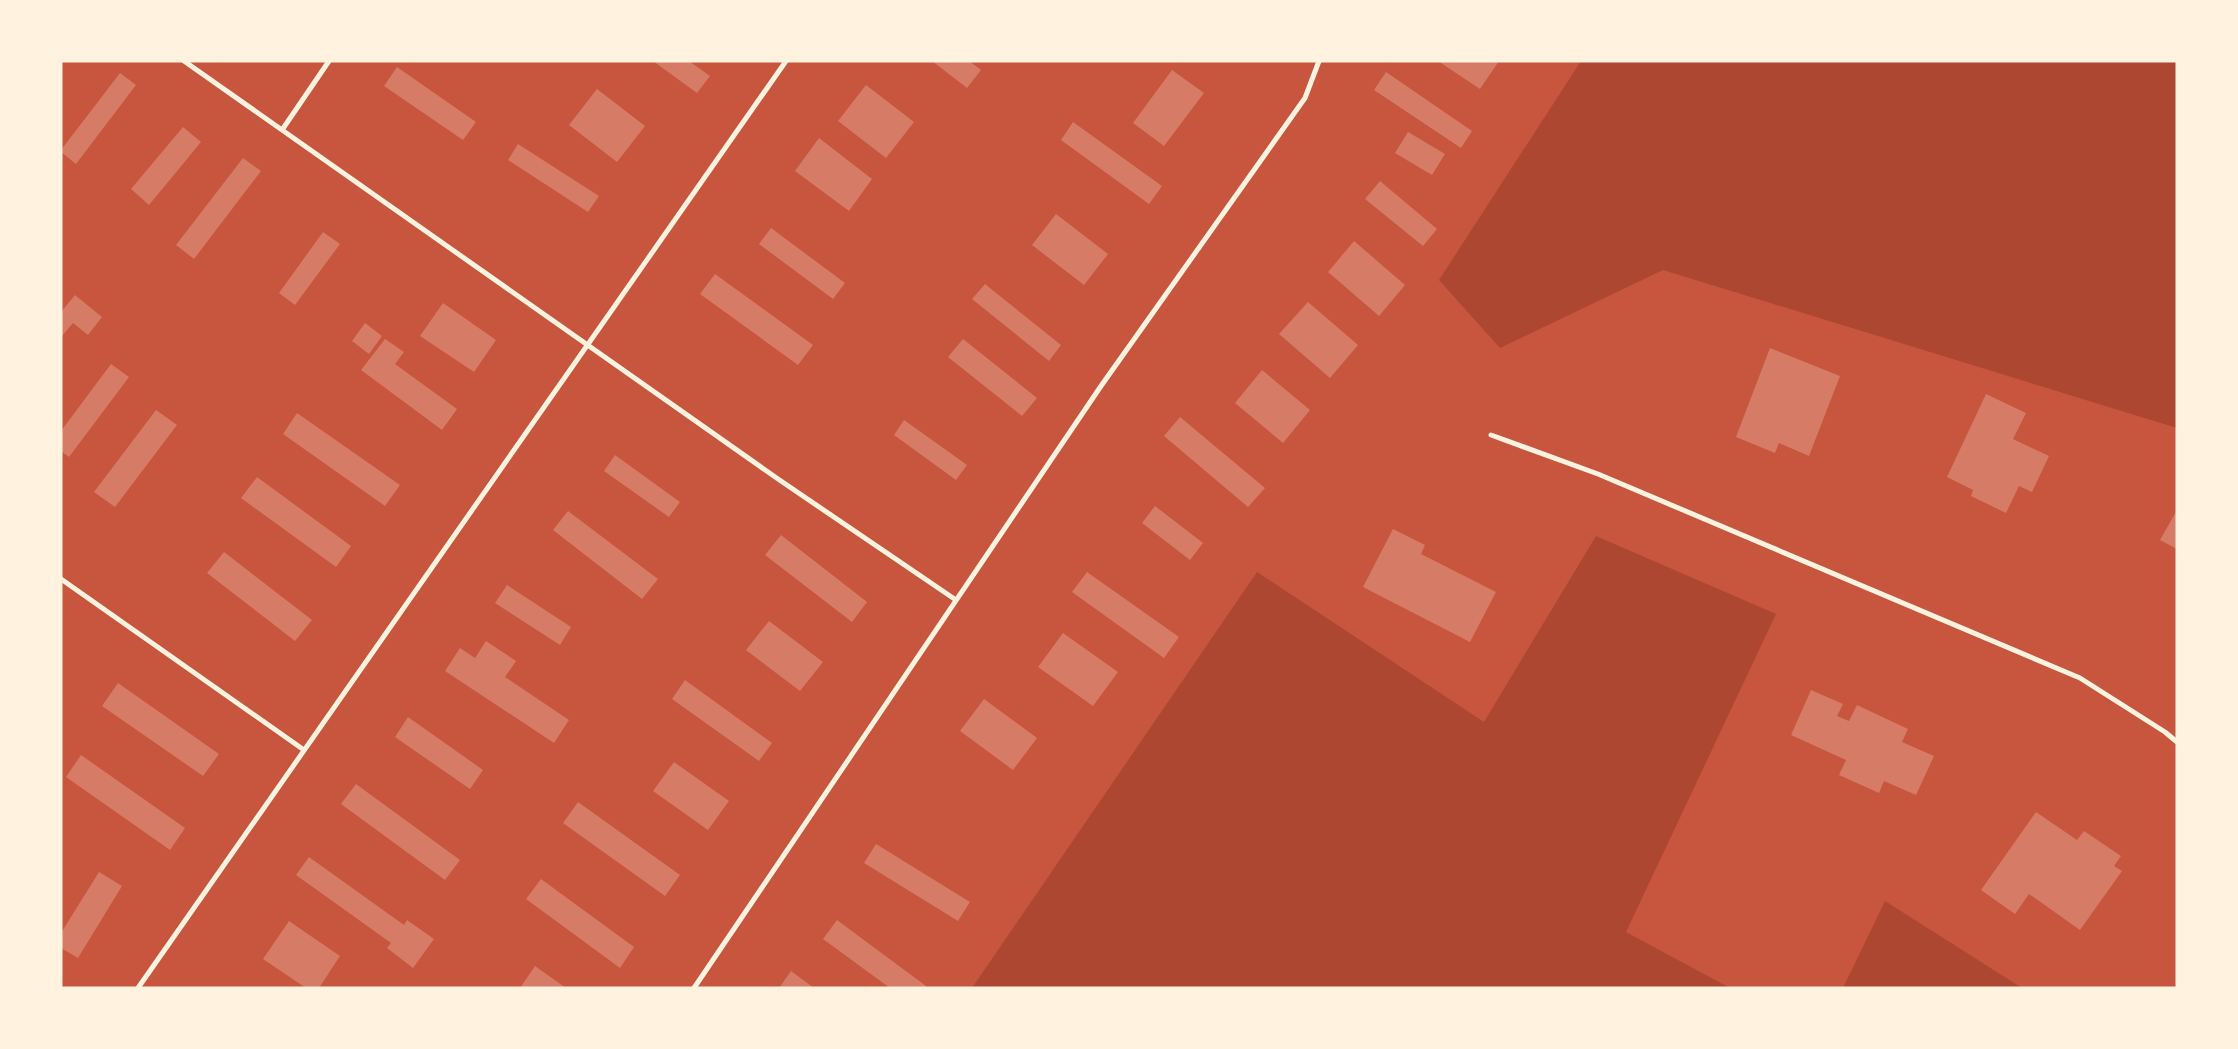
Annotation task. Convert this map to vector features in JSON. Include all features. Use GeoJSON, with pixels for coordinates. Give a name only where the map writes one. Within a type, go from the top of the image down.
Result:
{"type":"FeatureCollection","features":[{"type":"Feature","properties":{"kind":"street"},"geometry":{"type":"LineString","coordinates":[[184,61],[588,345],[956,600]]}},
{"type":"Feature","properties":{"kind":"street"},"geometry":{"type":"LineString","coordinates":[[282,130],[329,61]]}},
{"type":"Feature","properties":{"kind":"street"},"geometry":{"type":"LineString","coordinates":[[138,988],[786,61]]}},
{"type":"Feature","properties":{"kind":"street"},"geometry":{"type":"LineString","coordinates":[[694,988],[1102,386],[1305,98],[1319,61]]}},
{"type":"Feature","properties":{"kind":"street"},"geometry":{"type":"LineString","coordinates":[[1491,435],[1598,474],[2080,678],[2177,742]]}},
{"type":"Feature","properties":{"kind":"street"},"geometry":{"type":"LineString","coordinates":[[61,579],[304,750]]}},
{"type":"Feature","properties":{"kind":"shaded area"},"geometry":{"type":"Polygon","coordinates":[[[1581,61],[2177,61],[2177,428],[1663,270],[1500,348],[1439,280],[1581,61]]]}},
{"type":"Feature","properties":{"kind":"shaded area"},"geometry":{"type":"Polygon","coordinates":[[[1596,536],[1776,614],[1626,932],[1730,988],[972,988],[1257,572],[1484,722],[1596,536]]]}},
{"type":"Feature","properties":{"kind":"shaded area"},"geometry":{"type":"Polygon","coordinates":[[[1885,901],[2022,988],[1843,988],[1885,901]]]}},
{"type":"Feature","properties":{"kind":"building"},"geometry":{"type":"Polygon","coordinates":[[[653,61],[689,61],[710,76],[697,93],[653,61]]]}},
{"type":"Feature","properties":{"kind":"building"},"geometry":{"type":"Polygon","coordinates":[[[932,61],[969,61],[981,70],[967,88],[932,61]]]}},
{"type":"Feature","properties":{"kind":"building"},"geometry":{"type":"Polygon","coordinates":[[[1438,61],[1499,61],[1480,89],[1438,61]]]}},
{"type":"Feature","properties":{"kind":"building"},"geometry":{"type":"Polygon","coordinates":[[[397,67],[476,122],[463,140],[384,86],[397,67]]]}},
{"type":"Feature","properties":{"kind":"building"},"geometry":{"type":"Polygon","coordinates":[[[1172,70],[1204,93],[1164,146],[1133,123],[1172,70]]]}},
{"type":"Feature","properties":{"kind":"building"},"geometry":{"type":"Polygon","coordinates":[[[1386,72],[1472,131],[1461,148],[1374,90],[1386,72]]]}},
{"type":"Feature","properties":{"kind":"building"},"geometry":{"type":"Polygon","coordinates":[[[120,73],[136,85],[76,164],[61,150],[120,73]]]}},
{"type":"Feature","properties":{"kind":"building"},"geometry":{"type":"Polygon","coordinates":[[[866,85],[914,122],[886,158],[838,121],[866,85]]]}},
{"type":"Feature","properties":{"kind":"building"},"geometry":{"type":"Polygon","coordinates":[[[597,89],[645,126],[617,162],[569,125],[597,89]]]}},
{"type":"Feature","properties":{"kind":"building"},"geometry":{"type":"Polygon","coordinates":[[[1073,122],[1162,186],[1149,204],[1061,140],[1073,122]]]}},
{"type":"Feature","properties":{"kind":"building"},"geometry":{"type":"Polygon","coordinates":[[[183,127],[201,142],[149,205],[131,189],[183,127]]]}},
{"type":"Feature","properties":{"kind":"building"},"geometry":{"type":"Polygon","coordinates":[[[1408,132],[1445,154],[1432,175],[1395,153],[1408,132]]]}},
{"type":"Feature","properties":{"kind":"building"},"geometry":{"type":"Polygon","coordinates":[[[819,138],[872,179],[849,211],[795,171],[819,138]]]}},
{"type":"Feature","properties":{"kind":"building"},"geometry":{"type":"Polygon","coordinates":[[[518,144],[599,196],[588,212],[508,160],[518,144]]]}},
{"type":"Feature","properties":{"kind":"building"},"geometry":{"type":"Polygon","coordinates":[[[243,158],[261,171],[194,259],[176,245],[243,158]]]}},
{"type":"Feature","properties":{"kind":"building"},"geometry":{"type":"Polygon","coordinates":[[[1380,181],[1437,229],[1423,246],[1365,199],[1380,181]]]}},
{"type":"Feature","properties":{"kind":"building"},"geometry":{"type":"Polygon","coordinates":[[[1056,214],[1108,254],[1084,285],[1032,245],[1056,214]]]}},
{"type":"Feature","properties":{"kind":"building"},"geometry":{"type":"Polygon","coordinates":[[[771,228],[845,283],[833,299],[759,244],[771,228]]]}},
{"type":"Feature","properties":{"kind":"building"},"geometry":{"type":"Polygon","coordinates":[[[323,232],[340,244],[295,305],[279,293],[323,232]]]}},
{"type":"Feature","properties":{"kind":"building"},"geometry":{"type":"Polygon","coordinates":[[[1354,241],[1405,285],[1379,316],[1328,272],[1354,241]]]}},
{"type":"Feature","properties":{"kind":"building"},"geometry":{"type":"Polygon","coordinates":[[[715,274],[813,345],[798,365],[700,294],[715,274]]]}},
{"type":"Feature","properties":{"kind":"building"},"geometry":{"type":"Polygon","coordinates":[[[985,284],[1061,345],[1049,361],[972,299],[985,284]]]}},
{"type":"Feature","properties":{"kind":"building"},"geometry":{"type":"Polygon","coordinates":[[[75,295],[102,317],[88,335],[73,323],[61,337],[61,312],[75,295]]]}},
{"type":"Feature","properties":{"kind":"building"},"geometry":{"type":"Polygon","coordinates":[[[1308,302],[1358,345],[1330,378],[1279,334],[1308,302]]]}},
{"type":"Feature","properties":{"kind":"building"},"geometry":{"type":"Polygon","coordinates":[[[443,303],[496,340],[474,372],[420,336],[443,303]]]}},
{"type":"Feature","properties":{"kind":"building"},"geometry":{"type":"Polygon","coordinates":[[[365,323],[382,336],[369,354],[352,341],[365,323]]]}},
{"type":"Feature","properties":{"kind":"building"},"geometry":{"type":"Polygon","coordinates":[[[385,339],[404,352],[395,364],[457,409],[442,430],[361,370],[385,339]]]}},
{"type":"Feature","properties":{"kind":"building"},"geometry":{"type":"Polygon","coordinates":[[[963,339],[1037,398],[1022,416],[948,357],[963,339]]]}},
{"type":"Feature","properties":{"kind":"building"},"geometry":{"type":"Polygon","coordinates":[[[1770,348],[1840,376],[1809,456],[1779,443],[1775,453],[1736,437],[1770,348]]]}},
{"type":"Feature","properties":{"kind":"building"},"geometry":{"type":"Polygon","coordinates":[[[111,364],[129,377],[69,457],[61,451],[61,431],[111,364]]]}},
{"type":"Feature","properties":{"kind":"building"},"geometry":{"type":"Polygon","coordinates":[[[1262,370],[1310,410],[1283,443],[1235,403],[1262,370]]]}},
{"type":"Feature","properties":{"kind":"building"},"geometry":{"type":"Polygon","coordinates":[[[1986,394],[2026,413],[2013,439],[2049,456],[2032,492],[2019,486],[2006,513],[1971,496],[1973,490],[1947,477],[1986,394]]]}},
{"type":"Feature","properties":{"kind":"building"},"geometry":{"type":"Polygon","coordinates":[[[156,410],[177,425],[115,507],[94,492],[156,410]]]}},
{"type":"Feature","properties":{"kind":"building"},"geometry":{"type":"Polygon","coordinates":[[[297,413],[400,485],[385,506],[283,434],[297,413]]]}},
{"type":"Feature","properties":{"kind":"building"},"geometry":{"type":"Polygon","coordinates":[[[1180,417],[1265,488],[1248,507],[1164,436],[1180,417]]]}},
{"type":"Feature","properties":{"kind":"building"},"geometry":{"type":"Polygon","coordinates":[[[904,420],[967,465],[956,480],[894,435],[904,420]]]}},
{"type":"Feature","properties":{"kind":"building"},"geometry":{"type":"Polygon","coordinates":[[[615,455],[680,502],[669,517],[604,471],[615,455]]]}},
{"type":"Feature","properties":{"kind":"building"},"geometry":{"type":"Polygon","coordinates":[[[257,477],[351,546],[336,567],[241,498],[257,477]]]}},
{"type":"Feature","properties":{"kind":"building"},"geometry":{"type":"Polygon","coordinates":[[[1155,506],[1203,543],[1190,560],[1142,523],[1155,506]]]}},
{"type":"Feature","properties":{"kind":"building"},"geometry":{"type":"Polygon","coordinates":[[[2177,510],[2177,549],[2160,540],[2177,510]]]}},
{"type":"Feature","properties":{"kind":"building"},"geometry":{"type":"Polygon","coordinates":[[[568,511],[658,579],[642,599],[553,530],[568,511]]]}},
{"type":"Feature","properties":{"kind":"building"},"geometry":{"type":"Polygon","coordinates":[[[1393,529],[1425,545],[1421,554],[1496,592],[1470,642],[1363,587],[1393,529]]]}},
{"type":"Feature","properties":{"kind":"building"},"geometry":{"type":"Polygon","coordinates":[[[781,535],[867,602],[852,622],[765,555],[781,535]]]}},
{"type":"Feature","properties":{"kind":"building"},"geometry":{"type":"Polygon","coordinates":[[[224,552],[312,620],[295,641],[207,573],[224,552]]]}},
{"type":"Feature","properties":{"kind":"building"},"geometry":{"type":"Polygon","coordinates":[[[1087,572],[1179,637],[1164,658],[1072,592],[1087,572]]]}},
{"type":"Feature","properties":{"kind":"building"},"geometry":{"type":"Polygon","coordinates":[[[507,585],[571,627],[560,645],[495,603],[507,585]]]}},
{"type":"Feature","properties":{"kind":"building"},"geometry":{"type":"Polygon","coordinates":[[[769,621],[823,662],[800,691],[746,650],[769,621]]]}},
{"type":"Feature","properties":{"kind":"building"},"geometry":{"type":"Polygon","coordinates":[[[1063,633],[1118,672],[1093,706],[1038,667],[1063,633]]]}},
{"type":"Feature","properties":{"kind":"building"},"geometry":{"type":"Polygon","coordinates":[[[486,641],[516,661],[505,677],[569,720],[554,743],[445,671],[460,648],[475,658],[486,641]]]}},
{"type":"Feature","properties":{"kind":"building"},"geometry":{"type":"Polygon","coordinates":[[[685,680],[772,743],[759,761],[672,699],[685,680]]]}},
{"type":"Feature","properties":{"kind":"building"},"geometry":{"type":"Polygon","coordinates":[[[118,683],[219,754],[203,776],[102,706],[118,683]]]}},
{"type":"Feature","properties":{"kind":"building"},"geometry":{"type":"Polygon","coordinates":[[[1811,690],[1843,704],[1837,716],[1849,721],[1857,705],[1908,729],[1902,742],[1934,756],[1916,795],[1884,781],[1879,793],[1839,775],[1846,760],[1791,735],[1811,690]]]}},
{"type":"Feature","properties":{"kind":"building"},"geometry":{"type":"Polygon","coordinates":[[[984,699],[1037,738],[1013,770],[960,731],[984,699]]]}},
{"type":"Feature","properties":{"kind":"building"},"geometry":{"type":"Polygon","coordinates":[[[408,717],[483,770],[470,789],[395,737],[408,717]]]}},
{"type":"Feature","properties":{"kind":"building"},"geometry":{"type":"Polygon","coordinates":[[[81,755],[185,828],[170,850],[66,777],[81,755]]]}},
{"type":"Feature","properties":{"kind":"building"},"geometry":{"type":"Polygon","coordinates":[[[674,762],[729,801],[708,830],[653,791],[674,762]]]}},
{"type":"Feature","properties":{"kind":"building"},"geometry":{"type":"Polygon","coordinates":[[[356,784],[460,860],[445,880],[341,804],[356,784]]]}},
{"type":"Feature","properties":{"kind":"building"},"geometry":{"type":"Polygon","coordinates":[[[578,802],[680,875],[665,896],[563,823],[578,802]]]}},
{"type":"Feature","properties":{"kind":"building"},"geometry":{"type":"Polygon","coordinates":[[[2036,812],[2077,840],[2084,831],[2121,856],[2114,866],[2122,871],[2080,930],[2029,894],[2015,914],[1981,890],[2036,812]]]}},
{"type":"Feature","properties":{"kind":"building"},"geometry":{"type":"Polygon","coordinates":[[[876,844],[970,902],[958,921],[864,863],[876,844]]]}},
{"type":"Feature","properties":{"kind":"building"},"geometry":{"type":"Polygon","coordinates":[[[309,857],[404,925],[407,920],[434,939],[413,968],[387,948],[391,943],[296,875],[309,857]]]}},
{"type":"Feature","properties":{"kind":"building"},"geometry":{"type":"Polygon","coordinates":[[[99,872],[122,886],[78,958],[61,948],[61,933],[99,872]]]}},
{"type":"Feature","properties":{"kind":"building"},"geometry":{"type":"Polygon","coordinates":[[[541,879],[634,947],[620,968],[526,899],[541,879]]]}},
{"type":"Feature","properties":{"kind":"building"},"geometry":{"type":"Polygon","coordinates":[[[837,920],[926,986],[925,988],[890,988],[823,939],[837,920]]]}},
{"type":"Feature","properties":{"kind":"building"},"geometry":{"type":"Polygon","coordinates":[[[289,921],[340,956],[319,988],[306,988],[263,959],[289,921]]]}},
{"type":"Feature","properties":{"kind":"building"},"geometry":{"type":"Polygon","coordinates":[[[535,966],[566,988],[520,988],[535,966]]]}},
{"type":"Feature","properties":{"kind":"building"},"geometry":{"type":"Polygon","coordinates":[[[791,971],[814,988],[779,988],[791,971]]]}}]}
